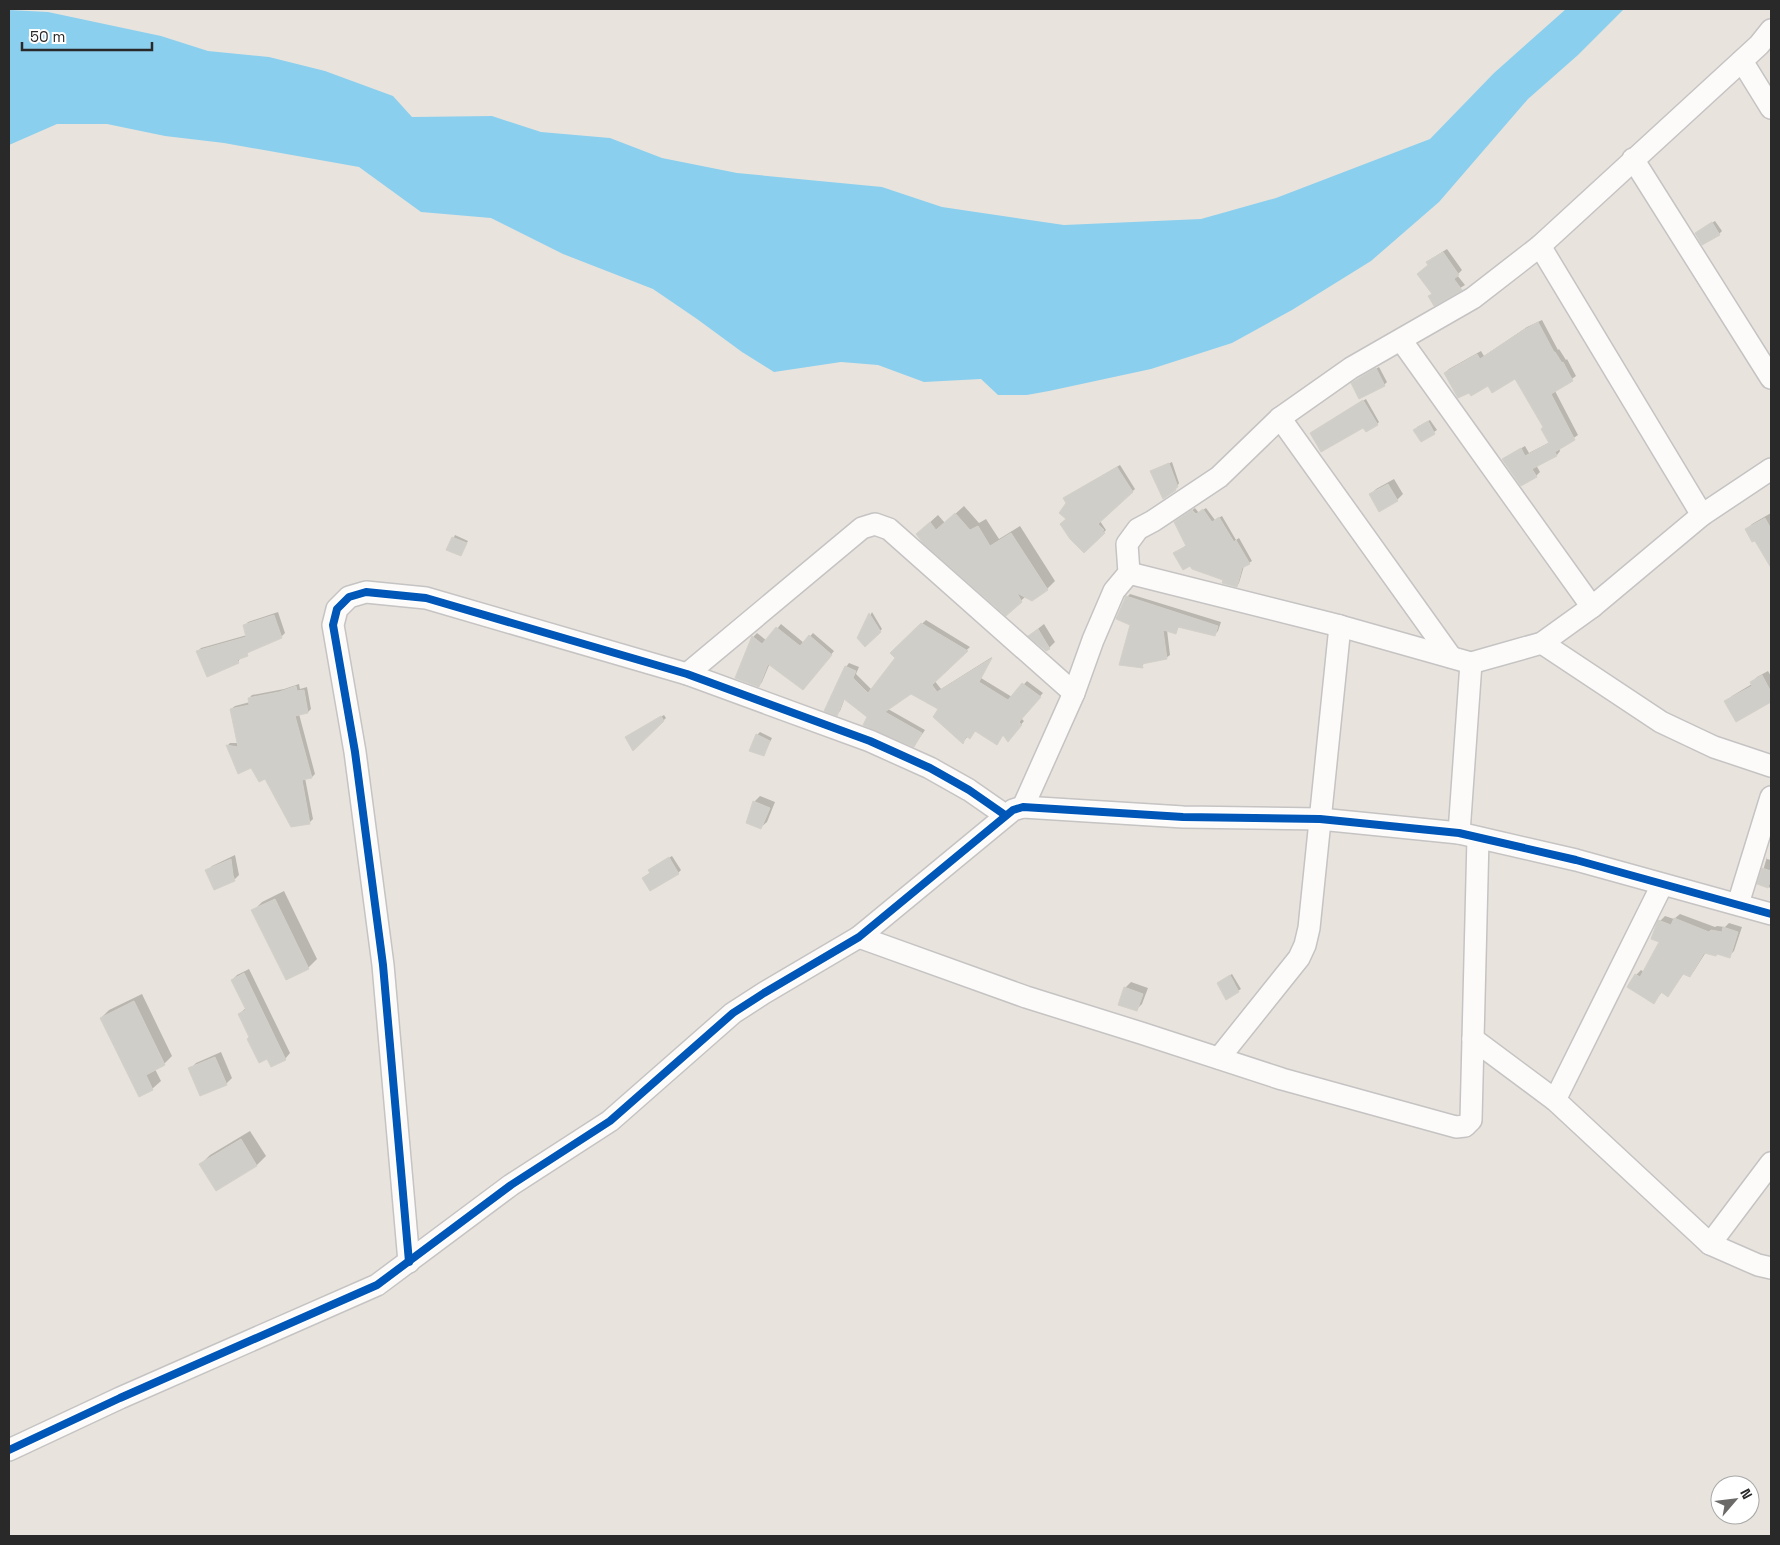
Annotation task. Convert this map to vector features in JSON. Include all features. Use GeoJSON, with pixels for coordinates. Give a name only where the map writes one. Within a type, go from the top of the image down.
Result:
{"type":"FeatureCollection","features":[{"type":"Feature","properties":{"kind":"street"},"geometry":{"type":"LineString","coordinates":[[9,1450],[120,1398],[377,1285],[511,1185],[610,1121],[733,1013],[858,936],[1014,811],[1074,693],[1093,640],[1114,591],[1129,573],[1127,544],[1138,529],[1219,477],[1280,418],[1351,368],[1473,298],[1540,246],[1742,61],[1771,30]]}},
{"type":"Feature","properties":{"kind":"street"},"geometry":{"type":"LineString","coordinates":[[1742,61],[1771,108]]}},
{"type":"Feature","properties":{"kind":"street"},"geometry":{"type":"LineString","coordinates":[[1633,159],[1771,378]]}},
{"type":"Feature","properties":{"kind":"street"},"geometry":{"type":"LineString","coordinates":[[1540,246],[1702,515]]}},
{"type":"Feature","properties":{"kind":"street"},"geometry":{"type":"LineString","coordinates":[[1401,340],[1592,607]]}},
{"type":"Feature","properties":{"kind":"street"},"geometry":{"type":"LineString","coordinates":[[858,936],[1026,997],[1282,1079],[1456,1127],[1465,1126],[1472,1120],[1473,1039],[1461,660],[1280,418]]}},
{"type":"Feature","properties":{"kind":"street"},"geometry":{"type":"LineString","coordinates":[[1129,573],[1340,626],[1461,660],[1542,643],[1592,607],[1702,515],[1771,469]]}},
{"type":"Feature","properties":{"kind":"street"},"geometry":{"type":"LineString","coordinates":[[687,674],[862,528],[874,524],[889,529],[1074,693]]}},
{"type":"Feature","properties":{"kind":"street"},"geometry":{"type":"LineString","coordinates":[[408,1262],[384,965],[354,752],[333,625],[337,609],[349,597],[366,592],[426,598],[687,674],[870,741],[930,768],[969,790],[1014,811],[1320,819],[1468,835],[1576,860],[1771,914]]}},
{"type":"Feature","properties":{"kind":"street"},"geometry":{"type":"LineString","coordinates":[[1219,1058],[1299,958],[1305,944],[1309,928],[1340,626]]}},
{"type":"Feature","properties":{"kind":"street"},"geometry":{"type":"LineString","coordinates":[[1542,643],[1661,722],[1714,747],[1771,766]]}},
{"type":"Feature","properties":{"kind":"street"},"geometry":{"type":"LineString","coordinates":[[1738,904],[1771,797]]}},
{"type":"Feature","properties":{"kind":"street"},"geometry":{"type":"LineString","coordinates":[[1555,1100],[1662,885]]}},
{"type":"Feature","properties":{"kind":"street"},"geometry":{"type":"LineString","coordinates":[[1473,1039],[1555,1100],[1710,1244],[1758,1265],[1771,1268]]}},
{"type":"Feature","properties":{"kind":"street"},"geometry":{"type":"LineString","coordinates":[[1710,1244],[1771,1163]]}},
{"type":"Feature","properties":{"kind":"water"},"geometry":{"type":"Polygon","coordinates":[[[1566,9],[1624,9],[1578,55],[1528,99],[1439,202],[1371,261],[1292,310],[1232,343],[1151,369],[1027,395],[998,395],[981,379],[924,382],[878,365],[841,362],[774,372],[742,352],[653,289],[563,254],[491,218],[421,212],[359,167],[224,143],[165,136],[107,124],[57,124],[9,145],[9,10],[48,12],[161,36],[208,51],[269,57],[325,71],[393,96],[412,117],[492,116],[541,132],[610,138],[662,158],[737,173],[882,187],[942,207],[1064,225],[1201,219],[1276,198],[1430,139],[1494,73],[1566,9]]]}},
{"type":"Feature","properties":{"kind":"building"},"geometry":{"type":"Polygon","coordinates":[[[1712,222],[1720,235],[1702,245],[1695,233],[1712,222]]]}},
{"type":"Feature","properties":{"kind":"building"},"geometry":{"type":"Polygon","coordinates":[[[1443,252],[1459,275],[1454,279],[1462,290],[1434,306],[1428,296],[1432,294],[1417,274],[1428,265],[1426,262],[1443,252]]]}},
{"type":"Feature","properties":{"kind":"building"},"geometry":{"type":"Polygon","coordinates":[[[1538,322],[1554,352],[1563,362],[1573,381],[1551,394],[1575,440],[1555,452],[1557,456],[1532,469],[1537,477],[1521,486],[1502,459],[1521,448],[1525,456],[1549,443],[1541,429],[1543,427],[1515,379],[1492,393],[1488,386],[1471,396],[1469,393],[1458,398],[1444,373],[1477,354],[1480,359],[1538,322]]]}},
{"type":"Feature","properties":{"kind":"building"},"geometry":{"type":"Polygon","coordinates":[[[1376,368],[1385,386],[1359,399],[1351,383],[1376,368]]]}},
{"type":"Feature","properties":{"kind":"building"},"geometry":{"type":"Polygon","coordinates":[[[1363,400],[1378,425],[1366,432],[1363,428],[1321,452],[1310,433],[1363,400]]]}},
{"type":"Feature","properties":{"kind":"building"},"geometry":{"type":"Polygon","coordinates":[[[1428,421],[1435,434],[1421,442],[1413,430],[1428,421]]]}},
{"type":"Feature","properties":{"kind":"building"},"geometry":{"type":"Polygon","coordinates":[[[1169,463],[1178,487],[1163,499],[1150,471],[1169,463]]]}},
{"type":"Feature","properties":{"kind":"building"},"geometry":{"type":"Polygon","coordinates":[[[1117,467],[1133,492],[1098,524],[1105,533],[1084,553],[1070,539],[1060,524],[1066,519],[1059,513],[1066,503],[1063,498],[1117,467]]]}},
{"type":"Feature","properties":{"kind":"building"},"geometry":{"type":"Polygon","coordinates":[[[1388,484],[1398,501],[1379,512],[1369,494],[1388,484]]]}},
{"type":"Feature","properties":{"kind":"building"},"geometry":{"type":"Polygon","coordinates":[[[1203,509],[1212,522],[1219,517],[1234,542],[1236,540],[1250,564],[1242,568],[1237,587],[1222,583],[1223,580],[1192,569],[1190,566],[1183,570],[1173,553],[1186,546],[1174,522],[1192,510],[1196,514],[1203,509]]]}},
{"type":"Feature","properties":{"kind":"building"},"geometry":{"type":"Polygon","coordinates":[[[955,513],[970,530],[978,526],[990,546],[1011,533],[1048,590],[1032,601],[1017,593],[1022,602],[1006,616],[923,543],[916,534],[930,522],[936,530],[955,513]]]}},
{"type":"Feature","properties":{"kind":"building"},"geometry":{"type":"Polygon","coordinates":[[[1765,518],[1771,529],[1771,568],[1755,541],[1752,542],[1745,529],[1765,518]]]}},
{"type":"Feature","properties":{"kind":"building"},"geometry":{"type":"Polygon","coordinates":[[[452,537],[467,543],[461,556],[446,550],[452,537]]]}},
{"type":"Feature","properties":{"kind":"building"},"geometry":{"type":"Polygon","coordinates":[[[1126,596],[1218,626],[1215,636],[1178,627],[1176,634],[1163,630],[1167,659],[1142,664],[1143,668],[1119,665],[1130,625],[1116,619],[1126,596]]]}},
{"type":"Feature","properties":{"kind":"building"},"geometry":{"type":"Polygon","coordinates":[[[869,613],[881,632],[865,647],[857,638],[869,613]]]}},
{"type":"Feature","properties":{"kind":"building"},"geometry":{"type":"Polygon","coordinates":[[[274,615],[282,638],[247,653],[248,656],[237,660],[239,663],[207,677],[196,651],[246,637],[243,625],[274,615]]]}},
{"type":"Feature","properties":{"kind":"building"},"geometry":{"type":"Polygon","coordinates":[[[921,623],[968,651],[932,685],[937,692],[992,658],[979,682],[1008,700],[1022,683],[1041,697],[1019,722],[1022,725],[1008,742],[1003,735],[997,745],[975,731],[970,739],[966,736],[963,744],[933,717],[938,709],[911,694],[885,712],[922,733],[914,747],[863,725],[867,717],[844,699],[837,716],[824,711],[845,666],[856,671],[853,678],[868,693],[895,658],[890,653],[921,623]]]}},
{"type":"Feature","properties":{"kind":"building"},"geometry":{"type":"Polygon","coordinates":[[[776,627],[800,646],[809,635],[832,655],[803,690],[768,664],[759,687],[735,678],[752,636],[762,644],[776,627]]]}},
{"type":"Feature","properties":{"kind":"building"},"geometry":{"type":"Polygon","coordinates":[[[1038,629],[1050,649],[1046,651],[1028,636],[1038,629]]]}},
{"type":"Feature","properties":{"kind":"building"},"geometry":{"type":"Polygon","coordinates":[[[1762,675],[1771,692],[1771,702],[1736,722],[1724,701],[1752,686],[1750,682],[1762,675]]]}},
{"type":"Feature","properties":{"kind":"building"},"geometry":{"type":"Polygon","coordinates":[[[296,686],[297,691],[304,690],[308,713],[295,716],[312,778],[302,780],[310,824],[291,827],[265,779],[259,782],[251,768],[238,774],[226,745],[238,747],[230,709],[249,705],[248,698],[279,692],[296,686]]]}},
{"type":"Feature","properties":{"kind":"building"},"geometry":{"type":"Polygon","coordinates":[[[661,716],[664,721],[633,751],[625,737],[661,716]]]}},
{"type":"Feature","properties":{"kind":"building"},"geometry":{"type":"Polygon","coordinates":[[[756,734],[770,741],[764,756],[749,751],[756,734]]]}},
{"type":"Feature","properties":{"kind":"building"},"geometry":{"type":"Polygon","coordinates":[[[753,801],[770,808],[761,829],[746,823],[753,801]]]}},
{"type":"Feature","properties":{"kind":"building"},"geometry":{"type":"Polygon","coordinates":[[[669,857],[679,874],[650,891],[642,878],[650,873],[648,870],[669,857]]]}},
{"type":"Feature","properties":{"kind":"building"},"geometry":{"type":"Polygon","coordinates":[[[231,859],[235,881],[214,890],[205,870],[231,859]]]}},
{"type":"Feature","properties":{"kind":"building"},"geometry":{"type":"Polygon","coordinates":[[[1762,868],[1771,871],[1768,888],[1757,884],[1762,868]]]}},
{"type":"Feature","properties":{"kind":"building"},"geometry":{"type":"Polygon","coordinates":[[[275,899],[309,969],[286,980],[251,910],[275,899]]]}},
{"type":"Feature","properties":{"kind":"building"},"geometry":{"type":"Polygon","coordinates":[[[1674,918],[1709,932],[1711,930],[1722,932],[1723,927],[1738,932],[1730,958],[1704,953],[1690,977],[1683,974],[1668,997],[1661,992],[1654,1004],[1627,987],[1635,974],[1640,977],[1659,942],[1651,939],[1658,920],[1671,925],[1674,918]]]}},
{"type":"Feature","properties":{"kind":"building"},"geometry":{"type":"Polygon","coordinates":[[[244,973],[286,1060],[271,1067],[267,1059],[259,1063],[247,1039],[249,1037],[238,1014],[246,1010],[231,980],[244,973]]]}},
{"type":"Feature","properties":{"kind":"building"},"geometry":{"type":"Polygon","coordinates":[[[1230,975],[1239,992],[1226,1000],[1217,983],[1230,975]]]}},
{"type":"Feature","properties":{"kind":"building"},"geometry":{"type":"Polygon","coordinates":[[[1124,987],[1143,994],[1137,1011],[1118,1005],[1124,987]]]}},
{"type":"Feature","properties":{"kind":"building"},"geometry":{"type":"Polygon","coordinates":[[[134,1001],[165,1065],[146,1075],[153,1090],[139,1097],[100,1018],[134,1001]]]}},
{"type":"Feature","properties":{"kind":"building"},"geometry":{"type":"Polygon","coordinates":[[[215,1057],[227,1085],[200,1096],[188,1068],[215,1057]]]}},
{"type":"Feature","properties":{"kind":"building"},"geometry":{"type":"Polygon","coordinates":[[[241,1139],[257,1166],[216,1191],[199,1164],[241,1139]]]}},
{"type":"Feature","properties":{"kind":"cycle path"},"geometry":{"type":"LineString","coordinates":[[409,1262],[383,965],[355,752],[333,625],[337,609],[349,597],[366,592],[426,598],[687,674],[870,741],[930,768],[969,790],[1005,815]]}},
{"type":"Feature","properties":{"kind":"cycle path"},"geometry":{"type":"LineString","coordinates":[[9,1450],[120,1398],[377,1285],[511,1185],[610,1121],[733,1013],[859,937],[1013,810],[1023,807],[1183,817],[1320,819],[1459,833],[1576,860],[1771,914]]}}]}
